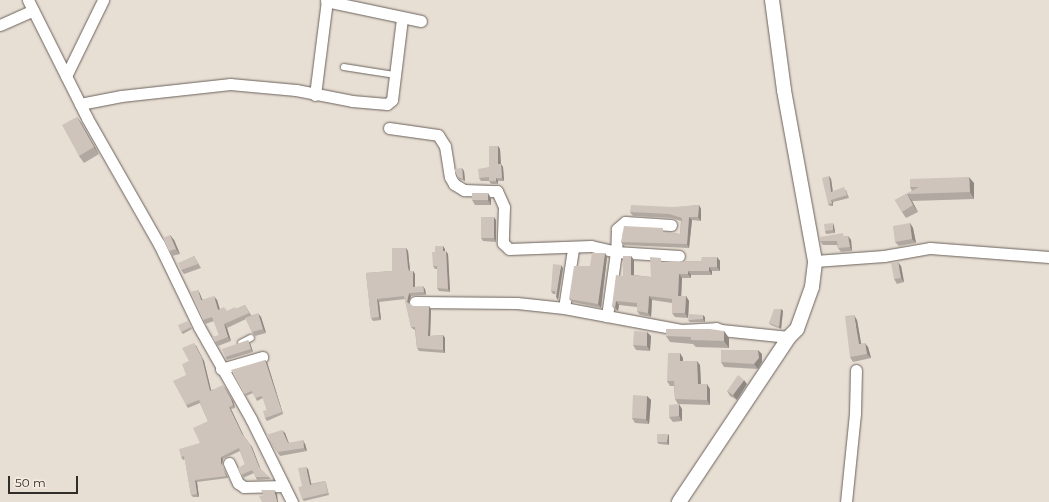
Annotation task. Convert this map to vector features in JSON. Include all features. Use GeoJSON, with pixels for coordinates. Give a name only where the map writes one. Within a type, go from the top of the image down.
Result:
{"type":"FeatureCollection","features":[{"type":"Feature","properties":{"kind":"street"},"geometry":{"type":"LineString","coordinates":[[66,76],[103,0]]}},
{"type":"Feature","properties":{"kind":"street"},"geometry":{"type":"LineString","coordinates":[[679,502],[789,337],[797,329],[807,307],[815,261],[784,90],[772,0]]}},
{"type":"Feature","properties":{"kind":"street"},"geometry":{"type":"LineString","coordinates":[[315,95],[326,1],[421,21]]}},
{"type":"Feature","properties":{"kind":"street"},"geometry":{"type":"LineString","coordinates":[[0,25],[30,5],[80,104],[218,351],[221,369],[251,419],[292,502]]}},
{"type":"Feature","properties":{"kind":"street"},"geometry":{"type":"LineString","coordinates":[[80,104],[121,96],[230,84],[296,90],[315,95],[387,104],[392,100],[402,18]]}},
{"type":"Feature","properties":{"kind":"street"},"geometry":{"type":"LineString","coordinates":[[389,128],[438,135],[445,146],[450,177],[454,184],[464,190],[497,191],[504,207],[503,243],[509,249],[573,249],[591,246],[616,252],[679,256]]}},
{"type":"Feature","properties":{"kind":"street"},"geometry":{"type":"LineString","coordinates":[[607,316],[616,252],[617,229],[624,222],[672,225]]}},
{"type":"Feature","properties":{"kind":"street"},"geometry":{"type":"LineString","coordinates":[[815,261],[884,256],[930,248],[1049,257]]}},
{"type":"Feature","properties":{"kind":"street"},"geometry":{"type":"LineString","coordinates":[[564,308],[573,249]]}},
{"type":"Feature","properties":{"kind":"street"},"geometry":{"type":"LineString","coordinates":[[415,302],[517,303],[564,308],[681,330],[716,328],[721,330],[789,337]]}},
{"type":"Feature","properties":{"kind":"street"},"geometry":{"type":"LineString","coordinates":[[221,369],[262,357]]}},
{"type":"Feature","properties":{"kind":"street"},"geometry":{"type":"LineString","coordinates":[[846,502],[855,413],[856,370]]}},
{"type":"Feature","properties":{"kind":"street"},"geometry":{"type":"LineString","coordinates":[[229,463],[238,483],[244,487],[284,486]]}},
{"type":"Feature","properties":{"kind":"lane"},"geometry":{"type":"LineString","coordinates":[[344,67],[395,75]]}},
{"type":"Feature","properties":{"kind":"lane"},"geometry":{"type":"LineString","coordinates":[[234,346],[252,338]]}},
{"type":"Feature","properties":{"kind":"building"},"geometry":{"type":"Polygon","coordinates":[[[77,117],[94,147],[79,156],[62,125],[77,117]]]}},
{"type":"Feature","properties":{"kind":"building"},"geometry":{"type":"Polygon","coordinates":[[[489,146],[498,146],[498,164],[501,164],[502,178],[496,178],[496,181],[489,181],[489,177],[479,178],[478,169],[489,167],[489,146]]]}},
{"type":"Feature","properties":{"kind":"building"},"geometry":{"type":"Polygon","coordinates":[[[462,168],[463,179],[458,177],[454,169],[462,168]]]}},
{"type":"Feature","properties":{"kind":"building"},"geometry":{"type":"Polygon","coordinates":[[[829,176],[831,192],[844,187],[847,195],[831,200],[832,203],[828,204],[822,178],[829,176]]]}},
{"type":"Feature","properties":{"kind":"building"},"geometry":{"type":"Polygon","coordinates":[[[969,177],[970,192],[907,194],[913,205],[902,212],[895,200],[919,187],[910,187],[910,179],[969,177]]]}},
{"type":"Feature","properties":{"kind":"building"},"geometry":{"type":"Polygon","coordinates":[[[472,193],[488,193],[488,200],[472,200],[472,193]]]}},
{"type":"Feature","properties":{"kind":"building"},"geometry":{"type":"Polygon","coordinates":[[[631,205],[673,207],[699,205],[698,217],[689,217],[687,244],[621,242],[624,226],[663,228],[663,232],[680,234],[682,218],[669,214],[630,212],[631,205]]]}},
{"type":"Feature","properties":{"kind":"building"},"geometry":{"type":"Polygon","coordinates":[[[481,217],[494,217],[494,238],[481,238],[481,217]]]}},
{"type":"Feature","properties":{"kind":"building"},"geometry":{"type":"Polygon","coordinates":[[[833,223],[833,230],[825,231],[824,224],[833,223]]]}},
{"type":"Feature","properties":{"kind":"building"},"geometry":{"type":"Polygon","coordinates":[[[910,223],[912,239],[895,242],[893,226],[910,223]]]}},
{"type":"Feature","properties":{"kind":"building"},"geometry":{"type":"Polygon","coordinates":[[[843,233],[844,237],[848,236],[850,247],[838,248],[837,241],[820,241],[820,237],[843,233]]]}},
{"type":"Feature","properties":{"kind":"building"},"geometry":{"type":"Polygon","coordinates":[[[170,235],[176,249],[169,251],[163,238],[170,235]]]}},
{"type":"Feature","properties":{"kind":"building"},"geometry":{"type":"Polygon","coordinates":[[[435,246],[443,246],[443,251],[446,251],[448,289],[437,288],[437,266],[433,266],[432,252],[435,252],[435,246]]]}},
{"type":"Feature","properties":{"kind":"building"},"geometry":{"type":"Polygon","coordinates":[[[392,248],[406,248],[408,268],[409,271],[413,271],[413,287],[423,286],[424,292],[409,293],[407,302],[413,306],[429,306],[428,336],[443,335],[443,350],[417,348],[415,327],[411,327],[404,296],[377,299],[379,317],[371,318],[366,273],[392,271],[392,248]]]}},
{"type":"Feature","properties":{"kind":"building"},"geometry":{"type":"Polygon","coordinates":[[[592,253],[605,253],[598,304],[569,299],[574,266],[590,266],[592,253]]]}},
{"type":"Feature","properties":{"kind":"building"},"geometry":{"type":"Polygon","coordinates":[[[194,256],[198,264],[181,270],[178,263],[194,256]]]}},
{"type":"Feature","properties":{"kind":"building"},"geometry":{"type":"Polygon","coordinates":[[[623,256],[631,256],[631,275],[651,277],[650,257],[661,258],[661,262],[701,261],[702,257],[717,257],[717,267],[709,267],[709,271],[688,271],[688,274],[679,274],[678,296],[686,296],[685,313],[672,313],[672,299],[649,296],[648,313],[637,311],[637,303],[616,301],[615,307],[612,306],[616,275],[623,276],[623,256]]]}},
{"type":"Feature","properties":{"kind":"building"},"geometry":{"type":"Polygon","coordinates":[[[898,262],[901,278],[894,279],[891,263],[898,262]]]}},
{"type":"Feature","properties":{"kind":"building"},"geometry":{"type":"Polygon","coordinates":[[[553,264],[561,265],[556,297],[555,291],[551,291],[553,264]]]}},
{"type":"Feature","properties":{"kind":"building"},"geometry":{"type":"Polygon","coordinates":[[[198,290],[201,300],[214,296],[218,310],[224,307],[227,311],[235,307],[236,309],[245,305],[249,313],[224,324],[228,337],[215,342],[212,337],[219,335],[212,317],[203,320],[190,292],[198,290]]]}},
{"type":"Feature","properties":{"kind":"building"},"geometry":{"type":"Polygon","coordinates":[[[774,309],[781,309],[779,327],[769,323],[774,309]]]}},
{"type":"Feature","properties":{"kind":"building"},"geometry":{"type":"Polygon","coordinates":[[[258,313],[263,329],[252,332],[245,318],[258,313]]]}},
{"type":"Feature","properties":{"kind":"building"},"geometry":{"type":"Polygon","coordinates":[[[689,314],[703,315],[703,319],[688,320],[689,314]]]}},
{"type":"Feature","properties":{"kind":"building"},"geometry":{"type":"Polygon","coordinates":[[[854,315],[859,344],[865,343],[867,354],[850,357],[845,316],[854,315]]]}},
{"type":"Feature","properties":{"kind":"building"},"geometry":{"type":"Polygon","coordinates":[[[188,321],[191,327],[181,332],[178,325],[188,321]]]}},
{"type":"Feature","properties":{"kind":"building"},"geometry":{"type":"Polygon","coordinates":[[[666,329],[710,329],[724,331],[724,341],[691,340],[691,337],[666,336],[666,329]]]}},
{"type":"Feature","properties":{"kind":"building"},"geometry":{"type":"Polygon","coordinates":[[[634,331],[647,332],[647,346],[633,345],[634,331]]]}},
{"type":"Feature","properties":{"kind":"building"},"geometry":{"type":"Polygon","coordinates":[[[248,340],[251,349],[225,357],[222,349],[248,340]]]}},
{"type":"Feature","properties":{"kind":"building"},"geometry":{"type":"Polygon","coordinates":[[[194,343],[202,358],[210,391],[223,385],[231,399],[233,405],[229,407],[242,434],[250,444],[259,467],[269,477],[256,477],[252,470],[241,475],[238,468],[245,464],[239,448],[221,457],[221,463],[226,476],[195,480],[197,494],[191,495],[184,456],[181,457],[179,449],[200,443],[193,428],[208,421],[199,400],[186,405],[173,381],[186,375],[182,364],[189,361],[182,348],[194,343]]]}},
{"type":"Feature","properties":{"kind":"building"},"geometry":{"type":"Polygon","coordinates":[[[721,350],[758,350],[759,358],[754,364],[721,362],[721,350]]]}},
{"type":"Feature","properties":{"kind":"building"},"geometry":{"type":"Polygon","coordinates":[[[668,353],[680,353],[680,361],[697,361],[698,384],[707,384],[707,400],[675,399],[674,381],[667,381],[668,353]]]}},
{"type":"Feature","properties":{"kind":"building"},"geometry":{"type":"Polygon","coordinates":[[[265,360],[282,412],[265,418],[263,411],[267,410],[262,396],[255,398],[252,391],[244,394],[231,370],[265,360]]]}},
{"type":"Feature","properties":{"kind":"building"},"geometry":{"type":"Polygon","coordinates":[[[738,375],[744,380],[733,395],[727,391],[738,375]]]}},
{"type":"Feature","properties":{"kind":"building"},"geometry":{"type":"Polygon","coordinates":[[[633,395],[647,396],[646,419],[632,418],[633,395]]]}},
{"type":"Feature","properties":{"kind":"building"},"geometry":{"type":"Polygon","coordinates":[[[679,404],[679,416],[669,417],[669,405],[679,404]]]}},
{"type":"Feature","properties":{"kind":"building"},"geometry":{"type":"Polygon","coordinates":[[[282,430],[288,443],[303,440],[304,448],[278,452],[266,435],[282,430]]]}},
{"type":"Feature","properties":{"kind":"building"},"geometry":{"type":"Polygon","coordinates":[[[657,434],[668,434],[667,442],[657,442],[657,434]]]}},
{"type":"Feature","properties":{"kind":"building"},"geometry":{"type":"Polygon","coordinates":[[[306,467],[310,485],[325,481],[328,493],[302,499],[298,487],[302,486],[298,468],[306,467]]]}},
{"type":"Feature","properties":{"kind":"building"},"geometry":{"type":"Polygon","coordinates":[[[261,490],[274,490],[277,502],[262,502],[259,496],[264,495],[261,490]]]}}]}
